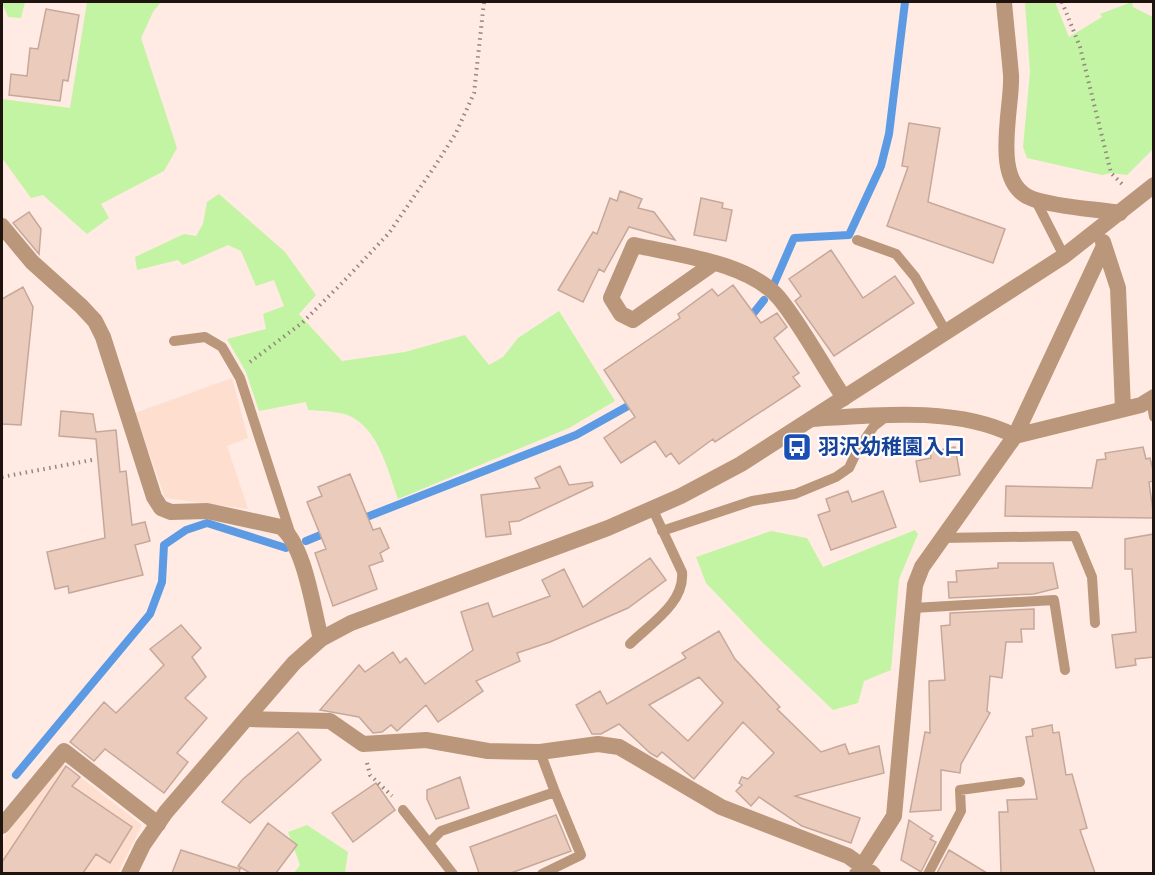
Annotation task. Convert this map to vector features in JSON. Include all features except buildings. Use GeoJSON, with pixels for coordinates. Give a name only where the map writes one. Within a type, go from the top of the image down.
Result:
{"type":"FeatureCollection","features":[{"type":"Feature","properties":{"kind":"street"},"geometry":{"type":"LineString","coordinates":[[1004,2],[1011,78],[1006,140],[1007,167],[1019,189],[1035,199],[1120,213]]}},
{"type":"Feature","properties":{"kind":"street"},"geometry":{"type":"LineString","coordinates":[[129,873],[143,845],[158,824],[294,663],[321,639],[351,623],[608,528],[741,464],[1064,256],[1154,185]]}},
{"type":"Feature","properties":{"kind":"street"},"geometry":{"type":"LineString","coordinates":[[2,226],[32,262],[95,321],[103,337],[154,497],[161,508],[171,512],[207,512],[281,527],[290,534],[309,589],[321,639]]}},
{"type":"Feature","properties":{"kind":"street"},"geometry":{"type":"LineString","coordinates":[[1099,230],[1118,288],[1123,409]]}},
{"type":"Feature","properties":{"kind":"street"},"geometry":{"type":"LineString","coordinates":[[714,263],[633,320],[621,314],[611,298],[634,245],[714,263],[758,282],[778,297],[844,398]]}},
{"type":"Feature","properties":{"kind":"street"},"geometry":{"type":"LineString","coordinates":[[248,719],[330,721],[363,744],[426,740],[488,752],[540,752],[598,744],[619,747],[721,807],[848,856],[864,870],[894,816],[915,585],[922,567],[941,538],[1015,436],[1104,246]]}},
{"type":"Feature","properties":{"kind":"street"},"geometry":{"type":"LineString","coordinates":[[812,419],[890,414],[952,418],[999,427],[1015,436],[1141,405],[1152,398]]}},
{"type":"Feature","properties":{"kind":"street"},"geometry":{"type":"LineString","coordinates":[[2,826],[64,751],[158,824]]}},
{"type":"Feature","properties":{"kind":"lane"},"geometry":{"type":"LineString","coordinates":[[1035,199],[1064,256]]}},
{"type":"Feature","properties":{"kind":"lane"},"geometry":{"type":"LineString","coordinates":[[857,240],[896,254],[915,277],[946,333]]}},
{"type":"Feature","properties":{"kind":"lane"},"geometry":{"type":"LineString","coordinates":[[174,341],[205,337],[222,347],[237,372],[290,534]]}},
{"type":"Feature","properties":{"kind":"lane"},"geometry":{"type":"LineString","coordinates":[[1152,398],[1154,417]]}},
{"type":"Feature","properties":{"kind":"lane"},"geometry":{"type":"LineString","coordinates":[[663,531],[752,501],[795,494],[836,477],[849,468],[868,434],[890,414]]}},
{"type":"Feature","properties":{"kind":"lane"},"geometry":{"type":"LineString","coordinates":[[630,644],[678,598],[683,582],[682,572],[652,508]]}},
{"type":"Feature","properties":{"kind":"lane"},"geometry":{"type":"LineString","coordinates":[[941,538],[1075,536],[1092,577],[1095,623]]}},
{"type":"Feature","properties":{"kind":"lane"},"geometry":{"type":"LineString","coordinates":[[913,608],[1054,600],[1065,670]]}},
{"type":"Feature","properties":{"kind":"lane"},"geometry":{"type":"LineString","coordinates":[[540,752],[581,855],[542,873]]}},
{"type":"Feature","properties":{"kind":"lane"},"geometry":{"type":"LineString","coordinates":[[928,873],[961,811],[960,790],[1020,782]]}},
{"type":"Feature","properties":{"kind":"lane"},"geometry":{"type":"LineString","coordinates":[[429,843],[441,831],[555,792]]}},
{"type":"Feature","properties":{"kind":"lane"},"geometry":{"type":"LineString","coordinates":[[403,810],[453,873]]}},
{"type":"Feature","properties":{"kind":"path"},"geometry":{"type":"LineString","coordinates":[[237,372],[302,323],[344,281],[389,233],[435,166],[456,133],[474,93],[484,2]]}},
{"type":"Feature","properties":{"kind":"path"},"geometry":{"type":"LineString","coordinates":[[1062,2],[1080,47],[1111,173],[1126,188]]}},
{"type":"Feature","properties":{"kind":"path"},"geometry":{"type":"LineString","coordinates":[[2,477],[92,460]]}},
{"type":"Feature","properties":{"kind":"path"},"geometry":{"type":"LineString","coordinates":[[366,760],[370,775],[385,788]]}},
{"type":"Feature","properties":{"kind":"shaded area"},"geometry":{"type":"Polygon","coordinates":[[[232,378],[248,438],[227,446],[248,509],[165,498],[135,413],[232,378]]]}},
{"type":"Feature","properties":{"kind":"shaded area"},"geometry":{"type":"Polygon","coordinates":[[[62,763],[142,825],[118,873],[2,874],[2,847],[5,836],[62,763]]]}},
{"type":"Feature","properties":{"kind":"green space"},"geometry":{"type":"Polygon","coordinates":[[[2,2],[25,2],[21,18],[8,17],[2,2]]]}},
{"type":"Feature","properties":{"kind":"green space"},"geometry":{"type":"Polygon","coordinates":[[[87,2],[161,2],[153,12],[141,38],[177,148],[164,171],[101,204],[109,218],[87,234],[43,195],[31,198],[2,158],[2,99],[70,108],[87,2]]]}},
{"type":"Feature","properties":{"kind":"green space"},"geometry":{"type":"Polygon","coordinates":[[[1025,2],[1055,2],[1069,37],[1102,17],[1100,14],[1132,2],[1133,7],[1153,17],[1153,149],[1127,175],[1111,173],[1102,175],[1027,158],[1023,147],[1030,72],[1025,2]]]}},
{"type":"Feature","properties":{"kind":"green space"},"geometry":{"type":"Polygon","coordinates":[[[219,194],[285,252],[316,295],[299,314],[342,361],[405,352],[465,335],[489,365],[503,357],[518,338],[559,311],[615,401],[569,428],[398,499],[381,452],[360,422],[350,416],[335,412],[308,410],[306,402],[259,411],[246,372],[227,339],[266,329],[263,314],[284,306],[274,280],[256,286],[241,251],[228,245],[183,265],[178,260],[137,270],[135,257],[184,234],[196,236],[203,224],[207,202],[219,194]]]}},
{"type":"Feature","properties":{"kind":"green space"},"geometry":{"type":"Polygon","coordinates":[[[915,530],[918,534],[899,579],[891,670],[864,681],[858,703],[833,710],[762,642],[706,583],[696,557],[771,531],[807,538],[823,567],[915,530]]]}},
{"type":"Feature","properties":{"kind":"green space"},"geometry":{"type":"Polygon","coordinates":[[[307,825],[348,852],[345,873],[294,873],[300,865],[288,832],[307,825]]]}},
{"type":"Feature","properties":{"kind":"waterway"},"geometry":{"type":"LineString","coordinates":[[774,284],[794,238],[849,235],[881,166],[889,134],[905,2]]}},
{"type":"Feature","properties":{"kind":"waterway"},"geometry":{"type":"LineString","coordinates":[[748,320],[764,300]]}},
{"type":"Feature","properties":{"kind":"waterway"},"geometry":{"type":"LineString","coordinates":[[359,520],[576,435],[637,401]]}},
{"type":"Feature","properties":{"kind":"waterway"},"geometry":{"type":"LineString","coordinates":[[16,775],[150,614],[162,582],[164,545],[186,530],[207,523],[286,548]]}},
{"type":"Feature","properties":{"kind":"waterway"},"geometry":{"type":"LineString","coordinates":[[306,541],[328,532]]}},
{"type":"Feature","properties":{"kind":"place","name":"羽沢幼稚園入口"},"geometry":{"type":"Point","coordinates":[797,447]}}]}
